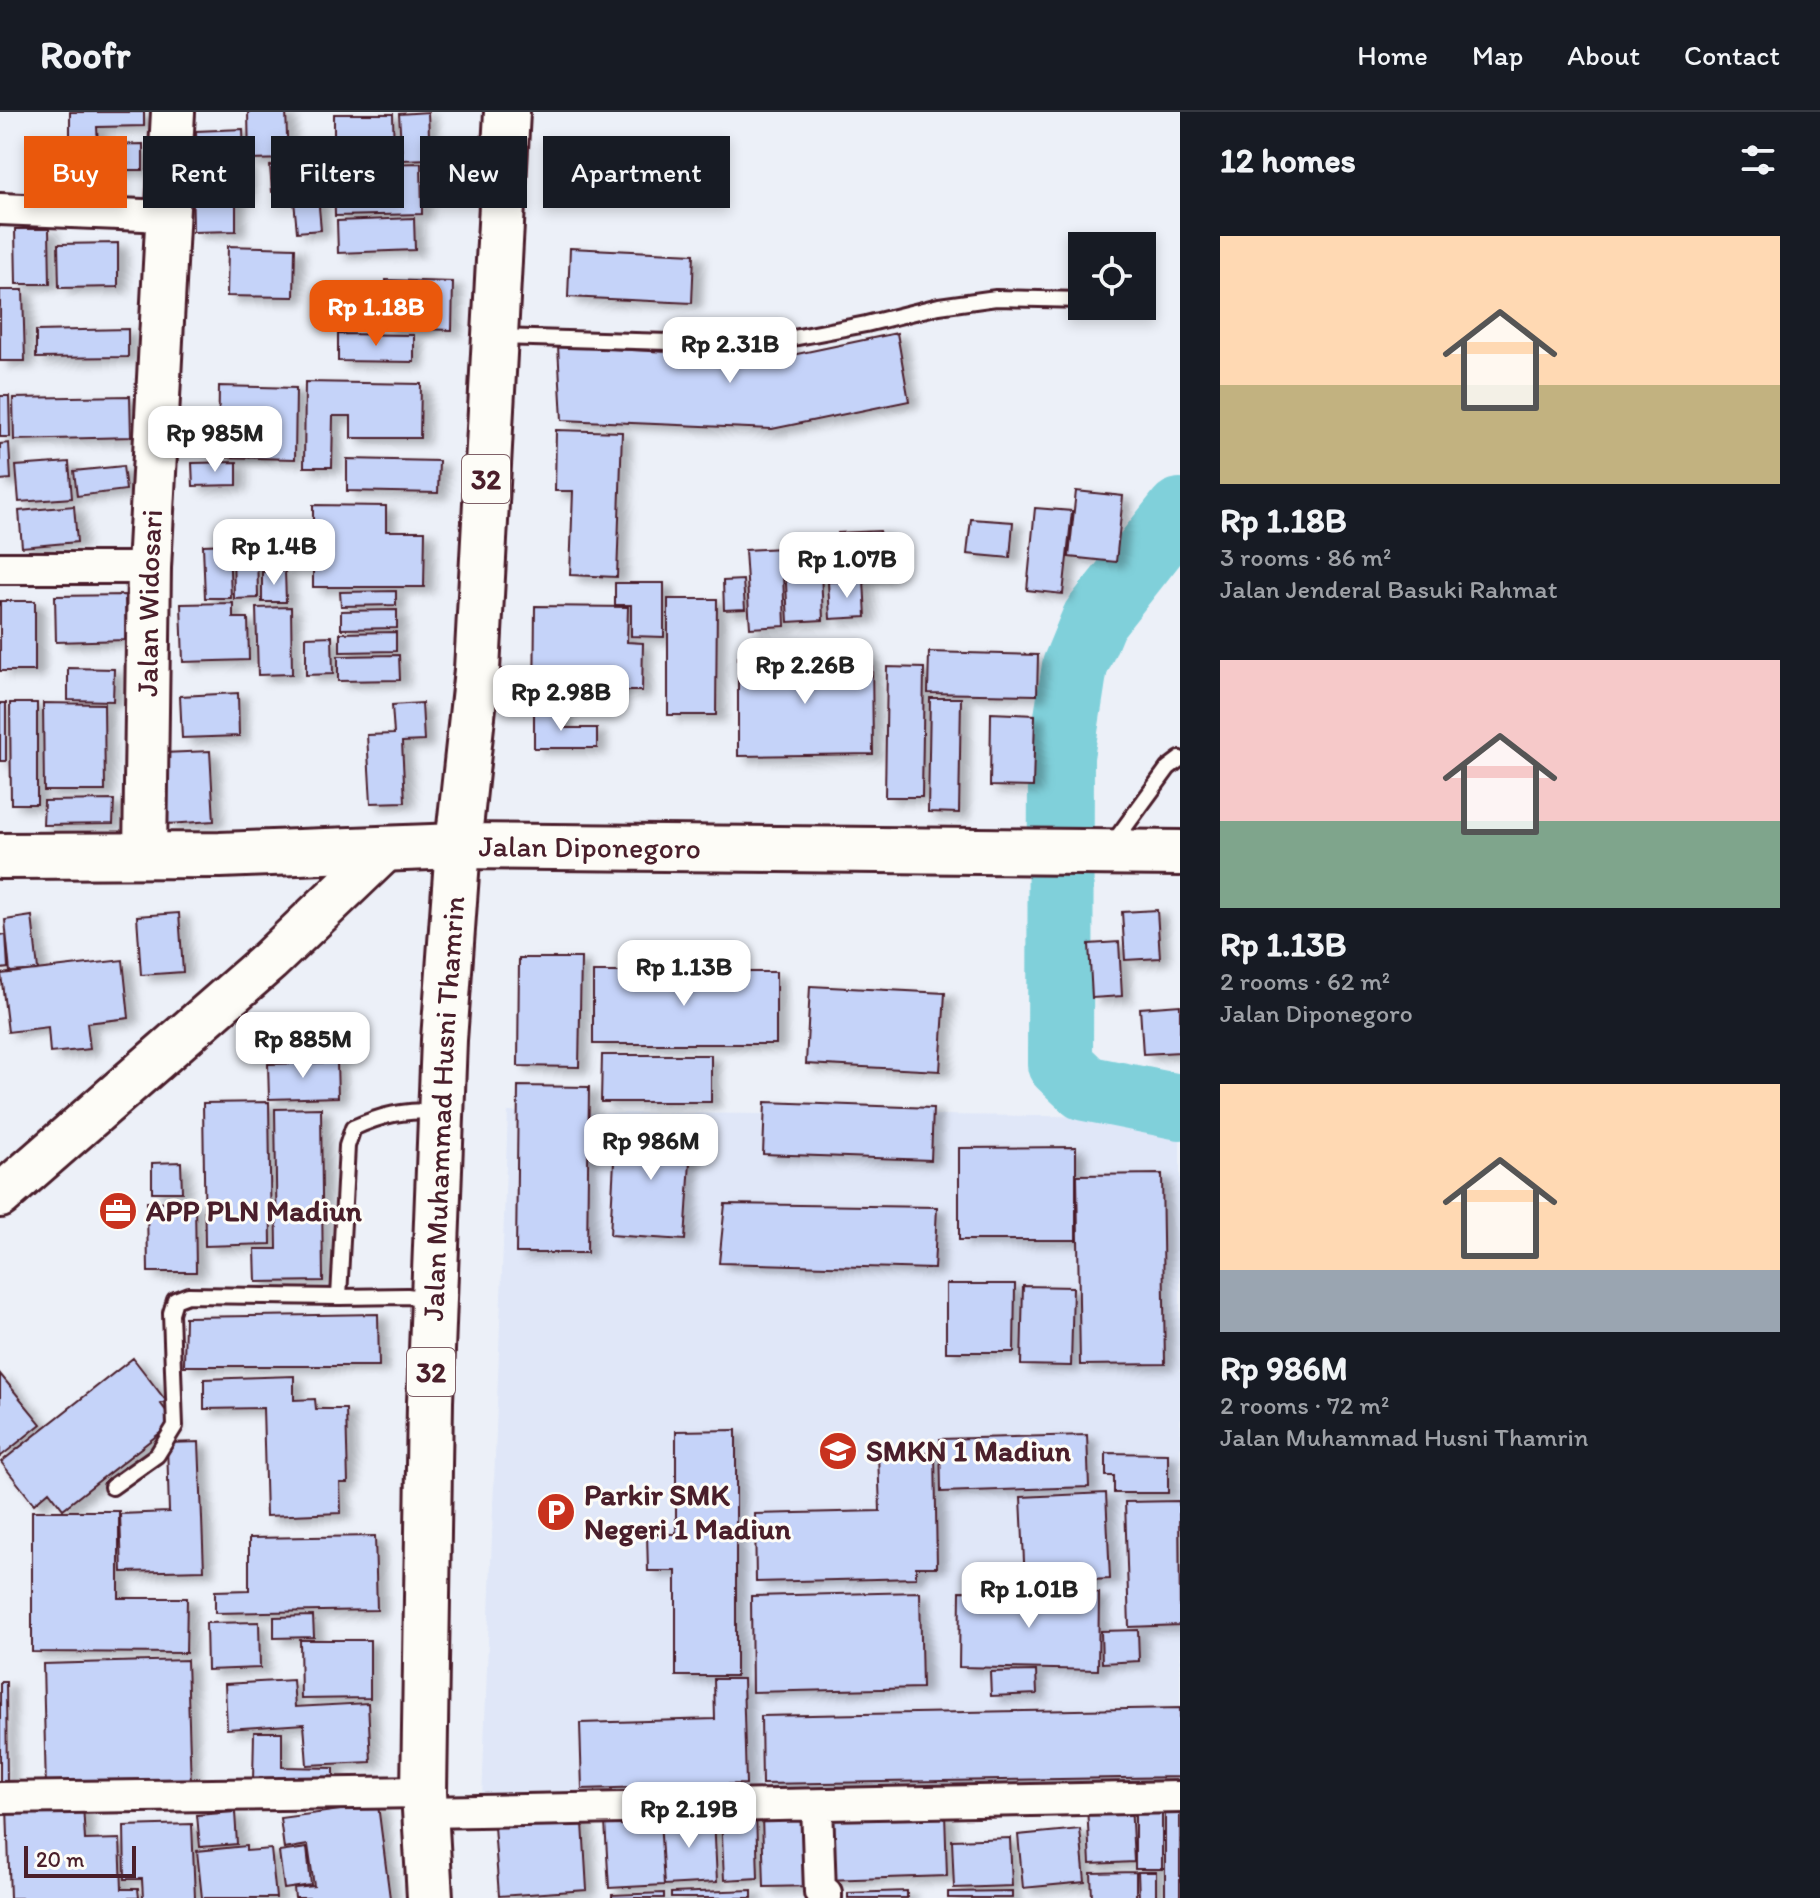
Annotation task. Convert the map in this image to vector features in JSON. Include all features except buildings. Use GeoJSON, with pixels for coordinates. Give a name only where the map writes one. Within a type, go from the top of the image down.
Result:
{"type":"FeatureCollection","features":[{"type":"Feature","properties":{"kind":"main road","name":"32"},"geometry":{"type":"LineString","coordinates":[[458,846],[477,670],[507,112]]}},
{"type":"Feature","properties":{"kind":"main road","name":"Jalan Diponegoro"},"geometry":{"type":"LineString","coordinates":[[0,856],[385,850],[458,846],[1180,853]]}},
{"type":"Feature","properties":{"kind":"main road","name":"Jalan Muhammad Husni Thamrin"},"geometry":{"type":"LineString","coordinates":[[430,1898],[425,1802],[430,1402],[444,1040],[458,846]]}},
{"type":"Feature","properties":{"kind":"street","name":"Jalan Widosari"},"geometry":{"type":"LineString","coordinates":[[145,855],[149,568],[173,112]]}},
{"type":"Feature","properties":{"kind":"street"},"geometry":{"type":"LineString","coordinates":[[0,209],[167,216]]}},
{"type":"Feature","properties":{"kind":"street"},"geometry":{"type":"LineString","coordinates":[[0,568],[149,568]]}},
{"type":"Feature","properties":{"kind":"street"},"geometry":{"type":"LineString","coordinates":[[0,1196],[269,961],[385,850]]}},
{"type":"Feature","properties":{"kind":"street"},"geometry":{"type":"LineString","coordinates":[[0,1798],[817,1805],[1180,1797]]}},
{"type":"Feature","properties":{"kind":"street"},"geometry":{"type":"LineString","coordinates":[[817,1805],[820,1892],[826,1893],[826,1898]]}},
{"type":"Feature","properties":{"kind":"lane"},"geometry":{"type":"LineString","coordinates":[[493,337],[669,342],[793,338],[939,306],[996,298],[1068,300]]}},
{"type":"Feature","properties":{"kind":"lane"},"geometry":{"type":"LineString","coordinates":[[1104,852],[1168,768],[1180,759]]}},
{"type":"Feature","properties":{"kind":"lane"},"geometry":{"type":"LineString","coordinates":[[339,1297],[347,1146],[353,1128],[401,1111],[441,1111]]}},
{"type":"Feature","properties":{"kind":"lane"},"geometry":{"type":"LineString","coordinates":[[112,1487],[157,1455],[175,1426],[171,1313],[175,1300],[188,1295],[407,1296],[434,1299]]}},
{"type":"Feature","properties":{"kind":"shaded area","name":"SMKN 1 Madiun"},"geometry":{"type":"Polygon","coordinates":[[[508,1112],[1180,1117],[1180,1786],[482,1800],[508,1112]]]}},
{"type":"Feature","properties":{"kind":"waterway"},"geometry":{"type":"LineString","coordinates":[[1180,511],[1094,620],[1075,666],[1061,756],[1060,1064],[1085,1088],[1180,1107]]}},
{"type":"Feature","properties":{"kind":"place","name":"APP PLN Madiun"},"geometry":{"type":"Point","coordinates":[118,1211]}},
{"type":"Feature","properties":{"kind":"place","name":"SMKN 1 Madiun"},"geometry":{"type":"Point","coordinates":[838,1451]}},
{"type":"Feature","properties":{"kind":"place","name":"Parkir SMK Negeri 1 Madiun"},"geometry":{"type":"Point","coordinates":[556,1512]}}]}
